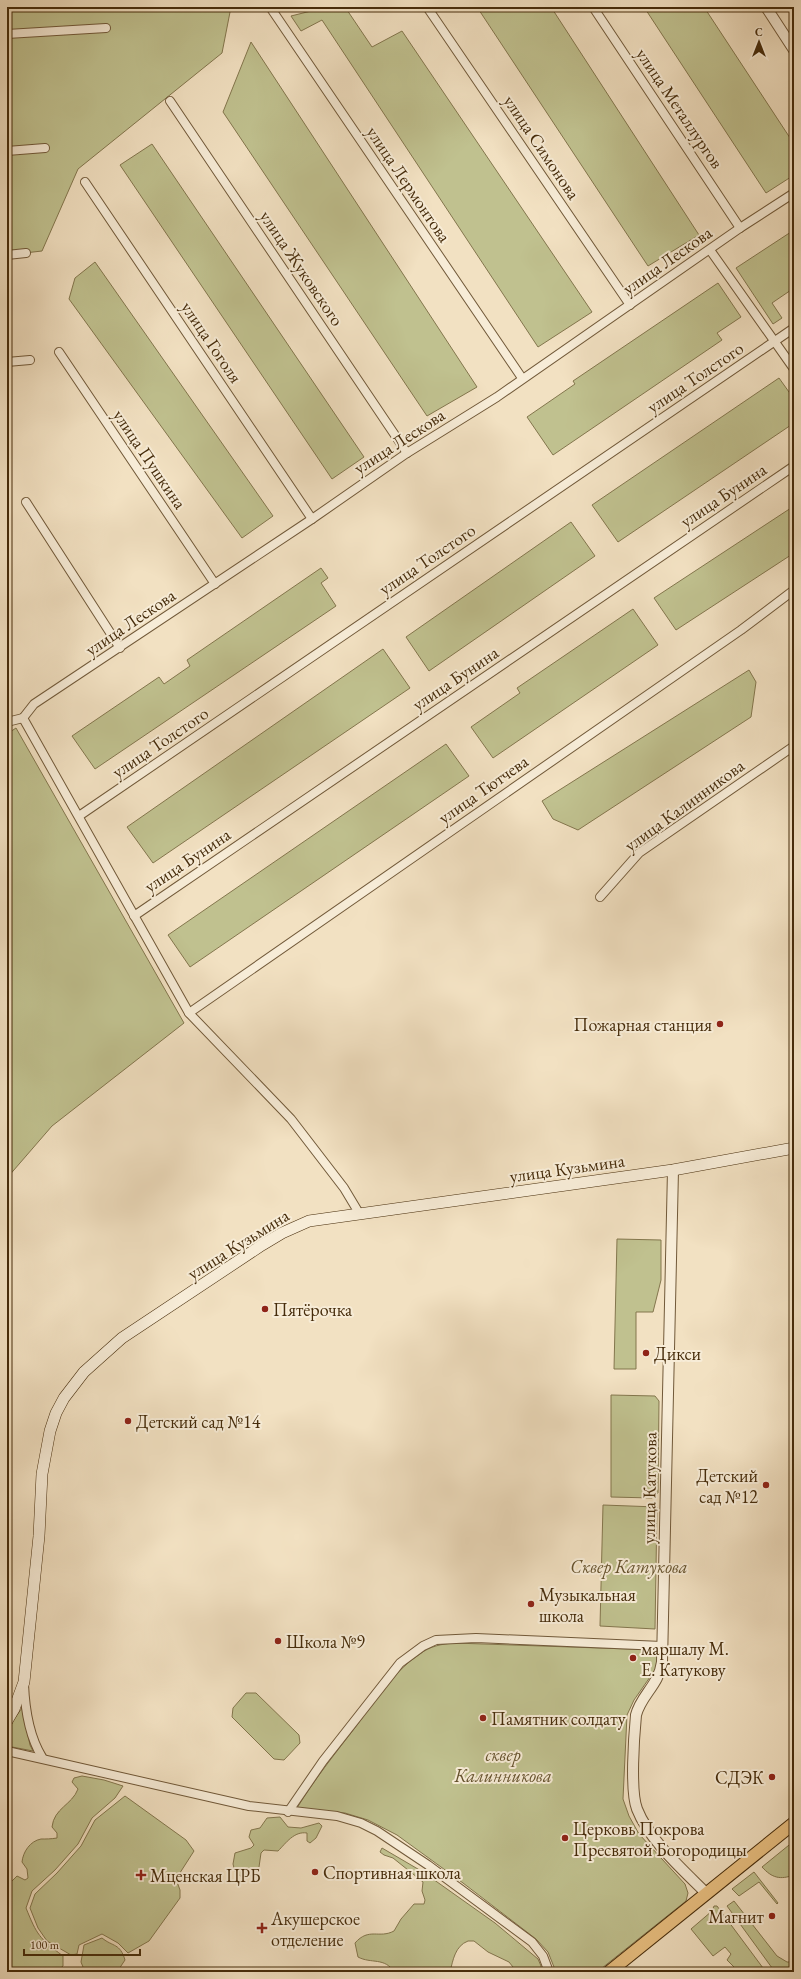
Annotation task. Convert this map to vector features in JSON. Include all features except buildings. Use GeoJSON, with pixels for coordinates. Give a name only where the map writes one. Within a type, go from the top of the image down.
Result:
{"type":"FeatureCollection","features":[{"type":"Feature","properties":{"kind":"main road","name":"улица Кузьмина"},"geometry":{"type":"LineString","coordinates":[[7,1721],[14,1710],[24,1682],[45,1452],[56,1413],[75,1382],[122,1338],[282,1233],[309,1221],[673,1170],[794,1148]]}},
{"type":"Feature","properties":{"kind":"main road"},"geometry":{"type":"LineString","coordinates":[[609,1972],[794,1823]]}},
{"type":"Feature","properties":{"kind":"street","name":"улица Лермонтова"},"geometry":{"type":"LineString","coordinates":[[270,7],[522,378]]}},
{"type":"Feature","properties":{"kind":"street","name":"улица Симонова"},"geometry":{"type":"LineString","coordinates":[[427,7],[630,305]]}},
{"type":"Feature","properties":{"kind":"street","name":"улица Металлургов"},"geometry":{"type":"LineString","coordinates":[[592,7],[740,228]]}},
{"type":"Feature","properties":{"kind":"street"},"geometry":{"type":"LineString","coordinates":[[766,7],[794,50]]}},
{"type":"Feature","properties":{"kind":"street"},"geometry":{"type":"LineString","coordinates":[[7,34],[106,28]]}},
{"type":"Feature","properties":{"kind":"street","name":"улица Жуковского"},"geometry":{"type":"LineString","coordinates":[[170,101],[407,453]]}},
{"type":"Feature","properties":{"kind":"street"},"geometry":{"type":"LineString","coordinates":[[7,151],[45,148]]}},
{"type":"Feature","properties":{"kind":"street","name":"улица Гоголя"},"geometry":{"type":"LineString","coordinates":[[85,182],[312,519]]}},
{"type":"Feature","properties":{"kind":"street","name":"улица Лескова"},"geometry":{"type":"LineString","coordinates":[[23,718],[34,704],[312,519],[407,453],[497,397],[522,378],[740,228],[794,193]]}},
{"type":"Feature","properties":{"kind":"street"},"geometry":{"type":"LineString","coordinates":[[710,250],[794,369]]}},
{"type":"Feature","properties":{"kind":"street"},"geometry":{"type":"LineString","coordinates":[[7,255],[26,253]]}},
{"type":"Feature","properties":{"kind":"street","name":"улица Толстого"},"geometry":{"type":"LineString","coordinates":[[79,816],[794,328]]}},
{"type":"Feature","properties":{"kind":"street","name":"улица Пушкина"},"geometry":{"type":"LineString","coordinates":[[59,352],[215,584]]}},
{"type":"Feature","properties":{"kind":"street"},"geometry":{"type":"LineString","coordinates":[[7,362],[30,360]]}},
{"type":"Feature","properties":{"kind":"street","name":"улица Бунина"},"geometry":{"type":"LineString","coordinates":[[134,916],[794,466]]}},
{"type":"Feature","properties":{"kind":"street"},"geometry":{"type":"LineString","coordinates":[[26,502],[120,648]]}},
{"type":"Feature","properties":{"kind":"street","name":"улица Тютчева"},"geometry":{"type":"LineString","coordinates":[[190,1013],[741,630],[794,590]]}},
{"type":"Feature","properties":{"kind":"street"},"geometry":{"type":"LineString","coordinates":[[7,722],[23,718],[190,1013],[291,1119],[344,1188],[359,1214]]}},
{"type":"Feature","properties":{"kind":"street","name":"улица Калинникова"},"geometry":{"type":"LineString","coordinates":[[600,897],[639,853],[794,746]]}},
{"type":"Feature","properties":{"kind":"street","name":"улица Катукова"},"geometry":{"type":"LineString","coordinates":[[673,1170],[661,1666],[658,1679],[638,1709],[636,1715],[635,1802],[637,1810],[647,1828],[678,1865],[706,1894]]}},
{"type":"Feature","properties":{"kind":"street"},"geometry":{"type":"LineString","coordinates":[[288,1812],[323,1761],[400,1663],[423,1646],[436,1640],[476,1638],[662,1646]]}},
{"type":"Feature","properties":{"kind":"street"},"geometry":{"type":"LineString","coordinates":[[24,1682],[31,1735],[42,1758]]}},
{"type":"Feature","properties":{"kind":"street"},"geometry":{"type":"LineString","coordinates":[[7,1751],[249,1806],[288,1812],[337,1816],[361,1823],[377,1831],[454,1883],[532,1942],[543,1956],[549,1972]]}},
{"type":"Feature","properties":{"kind":"green space"},"geometry":{"type":"Polygon","coordinates":[[[7,7],[231,7],[222,53],[78,169],[42,251],[7,255],[7,7]]]}},
{"type":"Feature","properties":{"kind":"green space"},"geometry":{"type":"Polygon","coordinates":[[[327,7],[345,7],[372,47],[402,31],[592,312],[538,347],[322,20],[301,31],[291,16],[327,7]]]}},
{"type":"Feature","properties":{"kind":"green space"},"geometry":{"type":"Polygon","coordinates":[[[477,7],[551,7],[699,235],[648,266],[477,7]]]}},
{"type":"Feature","properties":{"kind":"green space"},"geometry":{"type":"Polygon","coordinates":[[[644,7],[704,7],[794,144],[794,175],[766,193],[644,7]]]}},
{"type":"Feature","properties":{"kind":"green space"},"geometry":{"type":"Polygon","coordinates":[[[251,42],[477,387],[427,416],[223,112],[251,42]]]}},
{"type":"Feature","properties":{"kind":"green space"},"geometry":{"type":"Polygon","coordinates":[[[152,144],[364,457],[332,479],[120,165],[152,144]]]}},
{"type":"Feature","properties":{"kind":"green space"},"geometry":{"type":"Polygon","coordinates":[[[794,230],[794,288],[772,303],[782,318],[773,324],[736,268],[794,230]]]}},
{"type":"Feature","properties":{"kind":"green space"},"geometry":{"type":"Polygon","coordinates":[[[95,262],[273,516],[242,538],[69,299],[75,278],[95,262]]]}},
{"type":"Feature","properties":{"kind":"green space"},"geometry":{"type":"Polygon","coordinates":[[[718,283],[741,317],[717,333],[722,340],[553,455],[527,417],[575,384],[573,381],[718,283]]]}},
{"type":"Feature","properties":{"kind":"green space"},"geometry":{"type":"Polygon","coordinates":[[[779,378],[794,399],[794,423],[618,542],[592,505],[779,378]]]}},
{"type":"Feature","properties":{"kind":"green space"},"geometry":{"type":"Polygon","coordinates":[[[794,506],[794,553],[676,630],[654,598],[794,506]]]}},
{"type":"Feature","properties":{"kind":"green space"},"geometry":{"type":"Polygon","coordinates":[[[571,522],[595,556],[429,671],[406,637],[571,522]]]}},
{"type":"Feature","properties":{"kind":"green space"},"geometry":{"type":"Polygon","coordinates":[[[321,568],[328,578],[321,583],[336,606],[95,769],[72,736],[159,677],[164,684],[190,666],[187,660],[321,568]]]}},
{"type":"Feature","properties":{"kind":"green space"},"geometry":{"type":"Polygon","coordinates":[[[633,609],[658,645],[493,758],[471,727],[520,693],[517,688],[633,609]]]}},
{"type":"Feature","properties":{"kind":"green space"},"geometry":{"type":"Polygon","coordinates":[[[383,649],[410,688],[153,863],[127,827],[383,649]]]}},
{"type":"Feature","properties":{"kind":"green space"},"geometry":{"type":"Polygon","coordinates":[[[749,670],[756,682],[751,717],[578,830],[553,819],[542,801],[749,670]]]}},
{"type":"Feature","properties":{"kind":"green space"},"geometry":{"type":"Polygon","coordinates":[[[16,728],[184,1023],[52,1126],[7,1178],[7,734],[16,728]]]}},
{"type":"Feature","properties":{"kind":"green space"},"geometry":{"type":"Polygon","coordinates":[[[446,744],[469,776],[190,967],[168,935],[446,744]]]}},
{"type":"Feature","properties":{"kind":"green space"},"geometry":{"type":"Polygon","coordinates":[[[617,1239],[661,1240],[661,1280],[653,1312],[636,1312],[636,1369],[614,1369],[617,1239]]]}},
{"type":"Feature","properties":{"kind":"green space"},"geometry":{"type":"Polygon","coordinates":[[[611,1395],[655,1396],[659,1401],[658,1493],[652,1498],[611,1497],[611,1395]]]}},
{"type":"Feature","properties":{"kind":"green space","name":"Сквер Катукова"},"geometry":{"type":"Polygon","coordinates":[[[603,1505],[657,1507],[655,1629],[600,1626],[603,1505]]]}},
{"type":"Feature","properties":{"kind":"green space","name":"сквер Калинникова"},"geometry":{"type":"Polygon","coordinates":[[[454,1643],[657,1650],[657,1667],[634,1700],[627,1715],[623,1799],[629,1816],[639,1834],[685,1884],[688,1893],[686,1901],[597,1972],[556,1972],[548,1952],[536,1939],[397,1835],[368,1820],[345,1813],[297,1808],[324,1768],[392,1679],[410,1661],[424,1651],[432,1647],[454,1643]]]}},
{"type":"Feature","properties":{"kind":"green space"},"geometry":{"type":"Polygon","coordinates":[[[246,1693],[256,1693],[299,1735],[300,1743],[284,1760],[274,1759],[232,1717],[233,1708],[246,1693]]]}},
{"type":"Feature","properties":{"kind":"green space"},"geometry":{"type":"Polygon","coordinates":[[[22,1708],[30,1745],[33,1751],[7,1746],[7,1729],[22,1708]]]}},
{"type":"Feature","properties":{"kind":"green space"},"geometry":{"type":"Polygon","coordinates":[[[82,1776],[104,1780],[123,1786],[115,1798],[92,1818],[78,1844],[55,1870],[32,1891],[26,1908],[36,1930],[49,1945],[63,1956],[63,1966],[56,1972],[7,1972],[8,1885],[17,1876],[25,1880],[28,1878],[27,1869],[22,1862],[24,1854],[30,1845],[37,1840],[57,1838],[57,1833],[52,1827],[53,1821],[56,1815],[72,1799],[78,1789],[72,1782],[74,1778],[82,1776]]]}},
{"type":"Feature","properties":{"kind":"green space"},"geometry":{"type":"Polygon","coordinates":[[[125,1796],[186,1840],[194,1851],[176,1879],[180,1890],[180,1898],[149,1941],[128,1953],[118,1943],[102,1934],[79,1945],[77,1954],[71,1955],[47,1941],[38,1928],[30,1908],[35,1894],[57,1873],[81,1846],[95,1820],[125,1796]]]}},
{"type":"Feature","properties":{"kind":"green space"},"geometry":{"type":"Polygon","coordinates":[[[280,1817],[288,1827],[301,1828],[319,1823],[322,1826],[316,1838],[310,1843],[307,1841],[307,1833],[302,1833],[291,1838],[278,1851],[264,1850],[261,1853],[259,1867],[254,1875],[242,1877],[235,1872],[233,1864],[235,1853],[251,1848],[254,1845],[249,1837],[251,1830],[260,1828],[267,1818],[280,1817]]]}},
{"type":"Feature","properties":{"kind":"green space"},"geometry":{"type":"Polygon","coordinates":[[[794,1841],[794,1875],[780,1878],[769,1874],[762,1867],[794,1841]]]}},
{"type":"Feature","properties":{"kind":"green space"},"geometry":{"type":"Polygon","coordinates":[[[382,1848],[423,1872],[495,1923],[538,1959],[541,1966],[541,1972],[517,1972],[509,1962],[488,1952],[474,1941],[468,1941],[460,1946],[455,1954],[450,1972],[394,1972],[386,1964],[358,1957],[355,1943],[360,1938],[370,1934],[384,1934],[394,1931],[401,1919],[414,1904],[424,1904],[425,1900],[422,1891],[423,1882],[393,1858],[380,1852],[382,1848]]]}},
{"type":"Feature","properties":{"kind":"green space"},"geometry":{"type":"Polygon","coordinates":[[[754,1872],[778,1903],[777,1904],[759,1882],[739,1896],[732,1889],[754,1872]]]}},
{"type":"Feature","properties":{"kind":"green space"},"geometry":{"type":"Polygon","coordinates":[[[734,1901],[777,1956],[787,1962],[794,1962],[794,1972],[775,1972],[727,1906],[734,1901]]]}},
{"type":"Feature","properties":{"kind":"green space"},"geometry":{"type":"Polygon","coordinates":[[[714,1906],[717,1906],[766,1972],[739,1972],[727,1960],[731,1954],[725,1947],[713,1956],[691,1929],[712,1911],[714,1906]]]}},
{"type":"Feature","properties":{"kind":"green space"},"geometry":{"type":"Polygon","coordinates":[[[102,1938],[116,1946],[121,1951],[125,1960],[117,1972],[85,1972],[81,1962],[84,1945],[102,1938]]]}},
{"type":"Feature","properties":{"kind":"place","name":"Пожарная станция"},"geometry":{"type":"Point","coordinates":[720,1024]}},
{"type":"Feature","properties":{"kind":"place","name":"Пятёрочка"},"geometry":{"type":"Point","coordinates":[265,1309]}},
{"type":"Feature","properties":{"kind":"place","name":"Дикси"},"geometry":{"type":"Point","coordinates":[646,1353]}},
{"type":"Feature","properties":{"kind":"place","name":"Детский сад №14"},"geometry":{"type":"Point","coordinates":[128,1421]}},
{"type":"Feature","properties":{"kind":"place","name":"Детский сад №12"},"geometry":{"type":"Point","coordinates":[766,1485]}},
{"type":"Feature","properties":{"kind":"place","name":"Музыкальная школа"},"geometry":{"type":"Point","coordinates":[531,1604]}},
{"type":"Feature","properties":{"kind":"place","name":"Школа №9"},"geometry":{"type":"Point","coordinates":[278,1641]}},
{"type":"Feature","properties":{"kind":"place","name":"маршалу М. Е. Катукову"},"geometry":{"type":"Point","coordinates":[633,1658]}},
{"type":"Feature","properties":{"kind":"place","name":"Памятник солдату"},"geometry":{"type":"Point","coordinates":[483,1718]}},
{"type":"Feature","properties":{"kind":"place","name":"СДЭК"},"geometry":{"type":"Point","coordinates":[772,1777]}},
{"type":"Feature","properties":{"kind":"place","name":"Церковь Покрова Пресвятой Богородицы"},"geometry":{"type":"Point","coordinates":[565,1838]}},
{"type":"Feature","properties":{"kind":"place","name":"Спортивная школа"},"geometry":{"type":"Point","coordinates":[315,1872]}},
{"type":"Feature","properties":{"kind":"place","name":"Мценская ЦРБ"},"geometry":{"type":"Point","coordinates":[141,1875]}},
{"type":"Feature","properties":{"kind":"place","name":"Магнит"},"geometry":{"type":"Point","coordinates":[772,1916]}},
{"type":"Feature","properties":{"kind":"place","name":"Акушерское отделение"},"geometry":{"type":"Point","coordinates":[262,1928]}}]}
